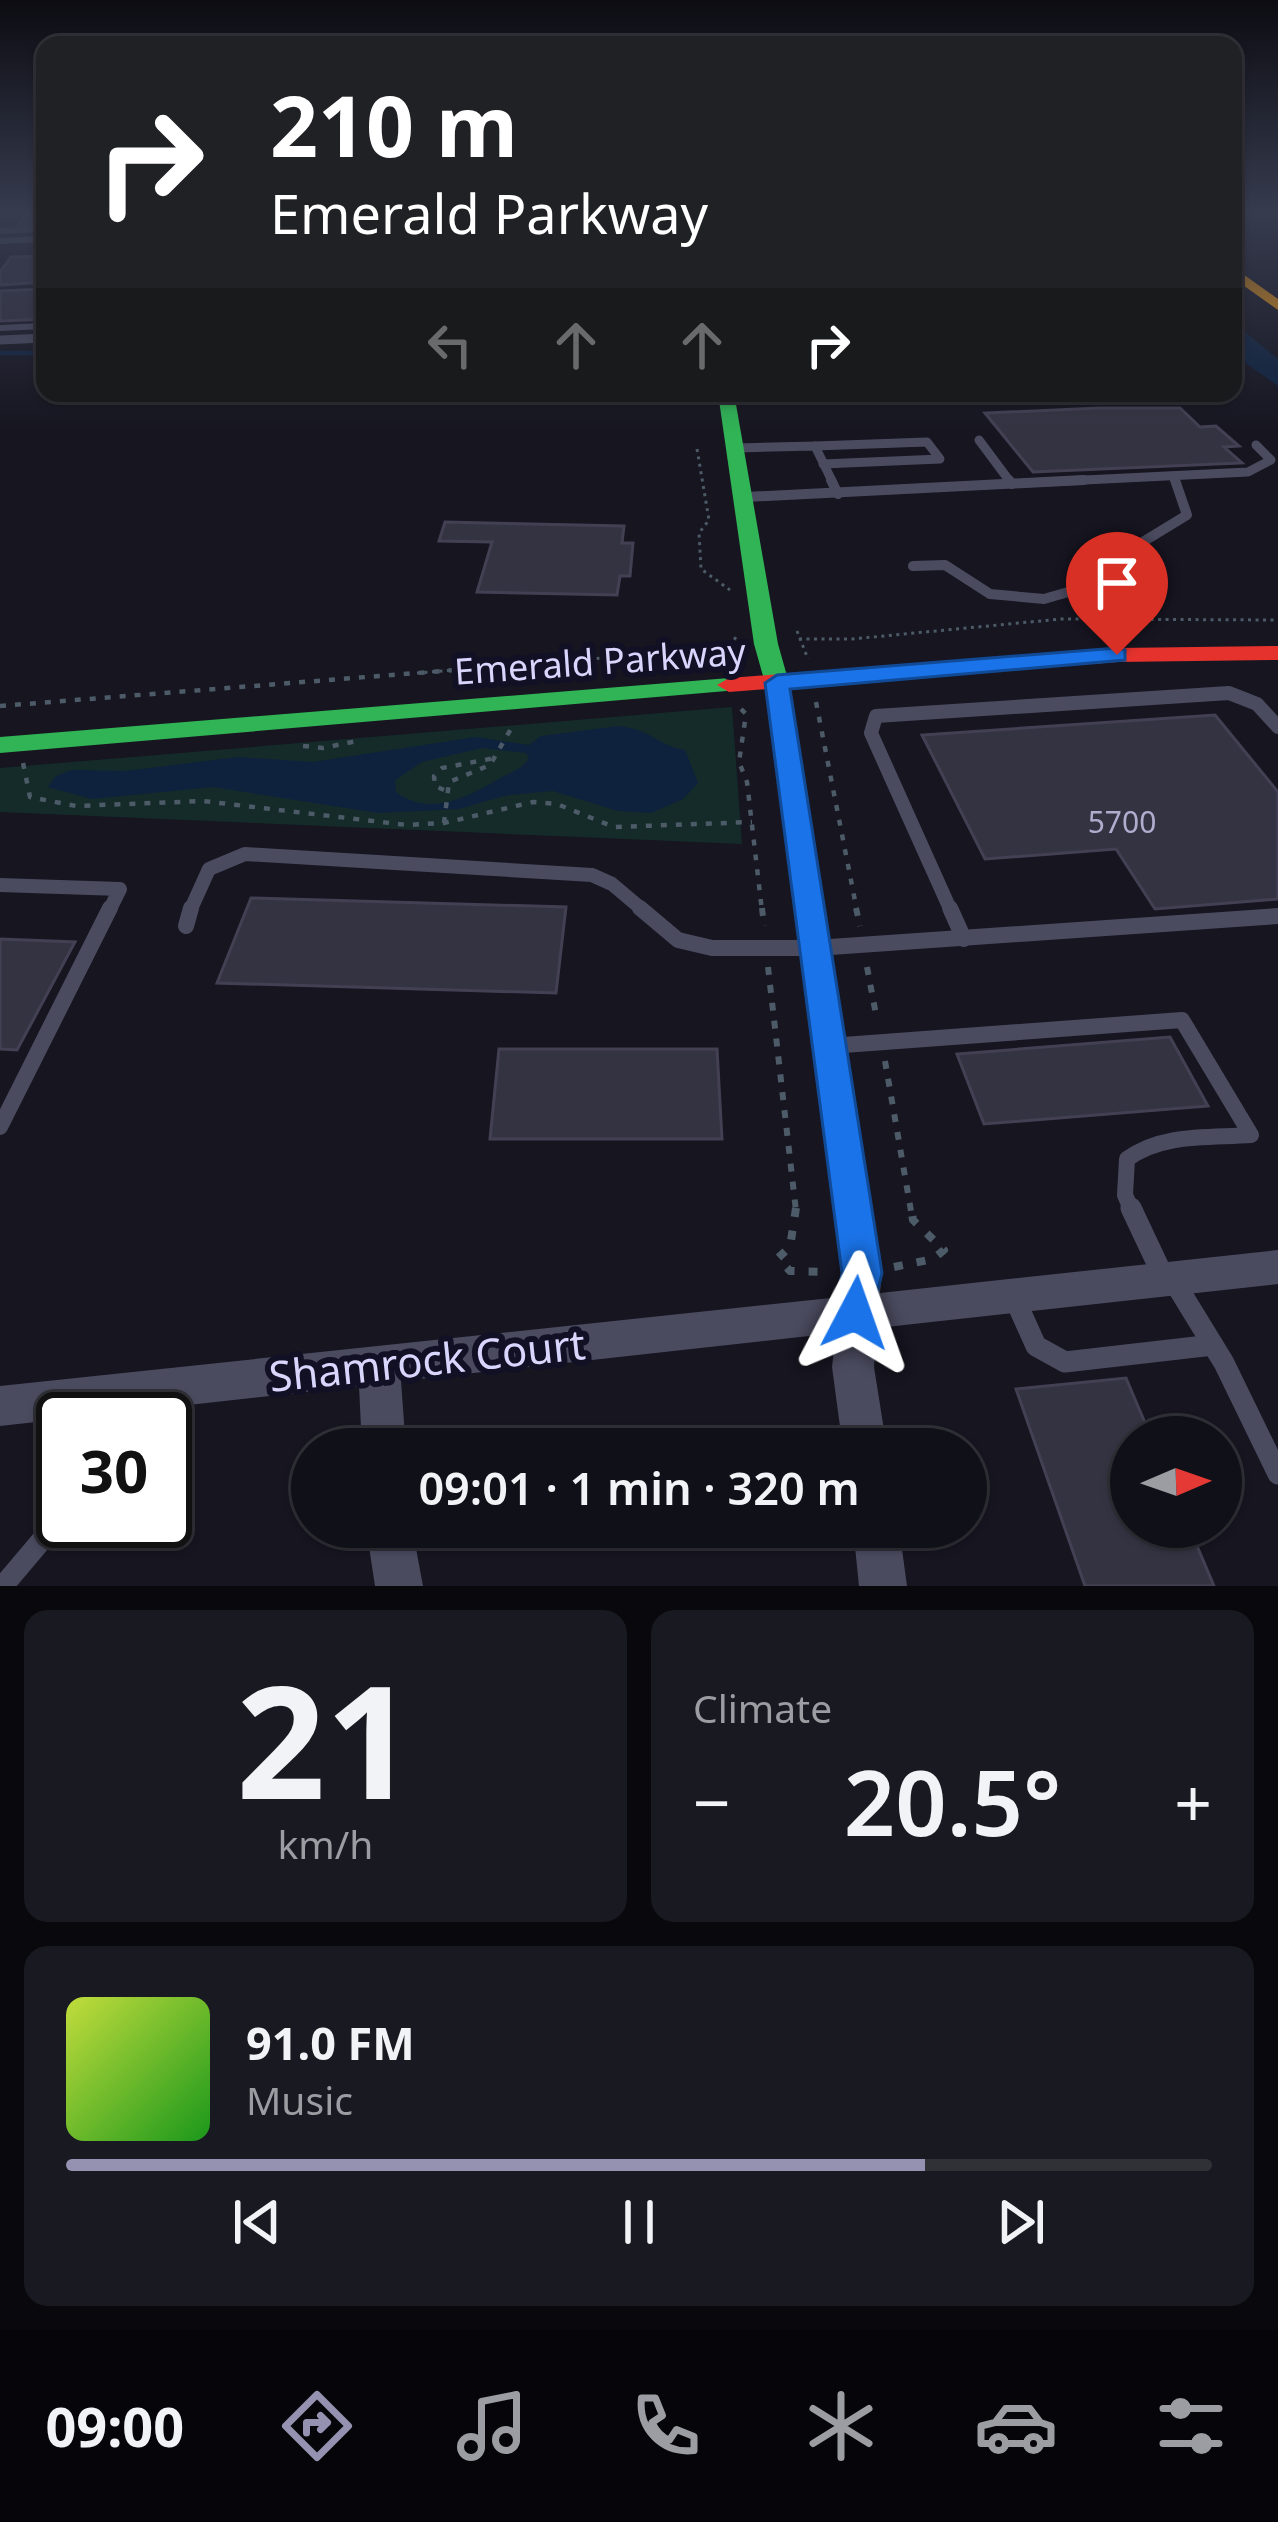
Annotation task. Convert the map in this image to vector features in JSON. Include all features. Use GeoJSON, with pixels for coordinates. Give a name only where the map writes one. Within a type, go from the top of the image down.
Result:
{"type":"FeatureCollection","features":[{"type":"Feature","properties":{"kind":"main road"},"geometry":{"type":"LineString","coordinates":[[728,402],[774,672]]}},
{"type":"Feature","properties":{"kind":"main road","name":"Emerald Parkway"},"geometry":{"type":"LineString","coordinates":[[11,752],[1135,634],[1278,632]]}},
{"type":"Feature","properties":{"kind":"main road","name":"Emerald Parkway"},"geometry":{"type":"LineString","coordinates":[[0,721],[774,672],[1117,655],[1278,653]]}},
{"type":"Feature","properties":{"kind":"street"},"geometry":{"type":"LineString","coordinates":[[774,672],[862,1273],[853,1367],[862,1428]]}},
{"type":"Feature","properties":{"kind":"street","name":"Shamrock Court"},"geometry":{"type":"LineString","coordinates":[[192,1393],[379,1364],[1278,1267]]}},
{"type":"Feature","properties":{"kind":"street"},"geometry":{"type":"LineString","coordinates":[[379,1364],[383,1428]]}},
{"type":"Feature","properties":{"kind":"street","name":"Shamrock Court"},"geometry":{"type":"LineString","coordinates":[[0,1406],[36,1406]]}},
{"type":"Feature","properties":{"kind":"street"},"geometry":{"type":"LineString","coordinates":[[393,1548],[399,1586]]}},
{"type":"Feature","properties":{"kind":"street"},"geometry":{"type":"LineString","coordinates":[[878,1548],[883,1586]]}},
{"type":"Feature","properties":{"kind":"lane"},"geometry":{"type":"LineString","coordinates":[[0,328],[36,326]]}},
{"type":"Feature","properties":{"kind":"lane"},"geometry":{"type":"LineString","coordinates":[[0,340],[36,338]]}},
{"type":"Feature","properties":{"kind":"lane"},"geometry":{"type":"LineString","coordinates":[[980,440],[1012,484]]}},
{"type":"Feature","properties":{"kind":"lane"},"geometry":{"type":"LineString","coordinates":[[737,448],[927,442],[940,458],[824,464]]}},
{"type":"Feature","properties":{"kind":"lane"},"geometry":{"type":"LineString","coordinates":[[745,497],[1248,472],[1271,460],[1256,445]]}},
{"type":"Feature","properties":{"kind":"lane"},"geometry":{"type":"LineString","coordinates":[[815,446],[838,494]]}},
{"type":"Feature","properties":{"kind":"lane"},"geometry":{"type":"LineString","coordinates":[[914,566],[945,565],[990,594],[1015,599],[1066,595],[1187,515],[1174,477]]}},
{"type":"Feature","properties":{"kind":"lane"},"geometry":{"type":"LineString","coordinates":[[964,939],[872,733],[876,716],[1228,693],[1257,704],[1278,727]]}},
{"type":"Feature","properties":{"kind":"lane"},"geometry":{"type":"LineString","coordinates":[[186,926],[204,870],[221,858],[245,854],[592,875],[612,884],[679,940],[712,948],[816,948],[1278,916]]}},
{"type":"Feature","properties":{"kind":"lane"},"geometry":{"type":"LineString","coordinates":[[0,885],[120,889],[0,1127]]}},
{"type":"Feature","properties":{"kind":"lane"},"geometry":{"type":"LineString","coordinates":[[830,1046],[1182,1020],[1251,1135],[1136,1150],[1127,1159],[1125,1195],[1169,1279],[1213,1345],[1278,1474]]}},
{"type":"Feature","properties":{"kind":"lane"},"geometry":{"type":"LineString","coordinates":[[1014,1297],[1036,1346],[1065,1362],[1213,1345]]}},
{"type":"Feature","properties":{"kind":"lane"},"geometry":{"type":"LineString","coordinates":[[3,1586],[36,1547]]}},
{"type":"Feature","properties":{"kind":"path"},"geometry":{"type":"LineString","coordinates":[[697,448],[709,520],[699,532],[701,569],[730,588],[733,604]]}},
{"type":"Feature","properties":{"kind":"path"},"geometry":{"type":"LineString","coordinates":[[802,639],[852,639],[1061,620],[1278,620]]}},
{"type":"Feature","properties":{"kind":"path"},"geometry":{"type":"LineString","coordinates":[[0,706],[728,648],[736,638],[734,622]]}},
{"type":"Feature","properties":{"kind":"path"},"geometry":{"type":"LineString","coordinates":[[820,692],[816,702],[913,1220],[944,1250]]}},
{"type":"Feature","properties":{"kind":"path"},"geometry":{"type":"LineString","coordinates":[[737,704],[746,714],[739,762],[752,822],[797,1220],[790,1246],[778,1258],[790,1271]]}},
{"type":"Feature","properties":{"kind":"path"},"geometry":{"type":"LineString","coordinates":[[444,819],[449,782],[490,765],[517,721],[495,722]]}},
{"type":"Feature","properties":{"kind":"path"},"geometry":{"type":"LineString","coordinates":[[290,744],[322,748],[362,740]]}},
{"type":"Feature","properties":{"kind":"path"},"geometry":{"type":"LineString","coordinates":[[11,752],[30,796],[42,803],[203,801],[407,825],[533,802],[557,804],[614,827],[752,822]]}},
{"type":"Feature","properties":{"kind":"path"},"geometry":{"type":"LineString","coordinates":[[446,790],[436,786],[434,776],[442,769],[497,756]]}},
{"type":"Feature","properties":{"kind":"green space"},"geometry":{"type":"Polygon","coordinates":[[[732,707],[742,844],[0,812],[0,768],[732,707]]]}},
{"type":"Feature","properties":{"kind":"water"},"geometry":{"type":"Polygon","coordinates":[[[1242,329],[1278,359],[1278,386],[1242,360],[1242,329]]]}},
{"type":"Feature","properties":{"kind":"water"},"geometry":{"type":"Polygon","coordinates":[[[630,728],[685,750],[698,783],[683,799],[651,813],[618,811],[553,791],[508,795],[459,809],[378,813],[213,787],[92,799],[48,787],[56,776],[72,770],[126,771],[238,757],[313,762],[476,737],[529,745],[541,736],[630,728]],[[482,748],[422,762],[395,780],[396,792],[421,803],[447,802],[519,769],[529,758],[526,753],[482,748]]]}},
{"type":"Feature","properties":{"kind":"building"},"geometry":{"type":"Polygon","coordinates":[[[36,289],[36,319],[0,321],[0,291],[36,289]]]}},
{"type":"Feature","properties":{"kind":"building"},"geometry":{"type":"Polygon","coordinates":[[[1180,408],[1200,427],[1216,426],[1239,446],[1224,447],[1242,463],[1033,472],[985,413],[1180,408]]]}},
{"type":"Feature","properties":{"kind":"building"},"geometry":{"type":"Polygon","coordinates":[[[445,522],[624,526],[622,543],[633,543],[630,576],[620,576],[617,595],[477,592],[492,542],[439,541],[445,522]]]}},
{"type":"Feature","properties":{"kind":"building"},"geometry":{"type":"Polygon","coordinates":[[[1215,715],[1278,792],[1278,899],[1155,909],[1116,849],[985,859],[922,735],[1215,715]]]}},
{"type":"Feature","properties":{"kind":"building"},"geometry":{"type":"Polygon","coordinates":[[[251,898],[566,907],[556,993],[217,983],[251,898]]]}},
{"type":"Feature","properties":{"kind":"building"},"geometry":{"type":"Polygon","coordinates":[[[0,939],[75,942],[17,1050],[0,1049],[0,939]]]}},
{"type":"Feature","properties":{"kind":"building"},"geometry":{"type":"Polygon","coordinates":[[[1170,1037],[1208,1106],[984,1124],[957,1054],[1170,1037]]]}},
{"type":"Feature","properties":{"kind":"building"},"geometry":{"type":"Polygon","coordinates":[[[499,1049],[717,1049],[722,1139],[490,1139],[499,1049]]]}},
{"type":"Feature","properties":{"kind":"building"},"geometry":{"type":"Polygon","coordinates":[[[1126,1378],[1142,1416],[1110,1416],[1110,1548],[1198,1548],[1214,1586],[1085,1586],[1016,1389],[1126,1378]]]}},
{"type":"Feature","properties":{"kind":"waterway"},"geometry":{"type":"LineString","coordinates":[[0,353],[36,353]]}},
{"type":"Feature","properties":{"kind":"traffic: fast"},"geometry":{"type":"LineString","coordinates":[[727,402],[766,644],[777,683]]}},
{"type":"Feature","properties":{"kind":"traffic: fast"},"geometry":{"type":"LineString","coordinates":[[0,745],[729,685]]}},
{"type":"Feature","properties":{"kind":"traffic: slow"},"geometry":{"type":"LineString","coordinates":[[1251,285],[1278,306]]}},
{"type":"Feature","properties":{"kind":"traffic: jam"},"geometry":{"type":"LineString","coordinates":[[729,685],[1117,655],[1278,653]]}},
{"type":"Feature","properties":{"kind":"route"},"geometry":{"type":"LineString","coordinates":[[855,1313],[862,1273],[777,683],[1117,655]]}}]}
